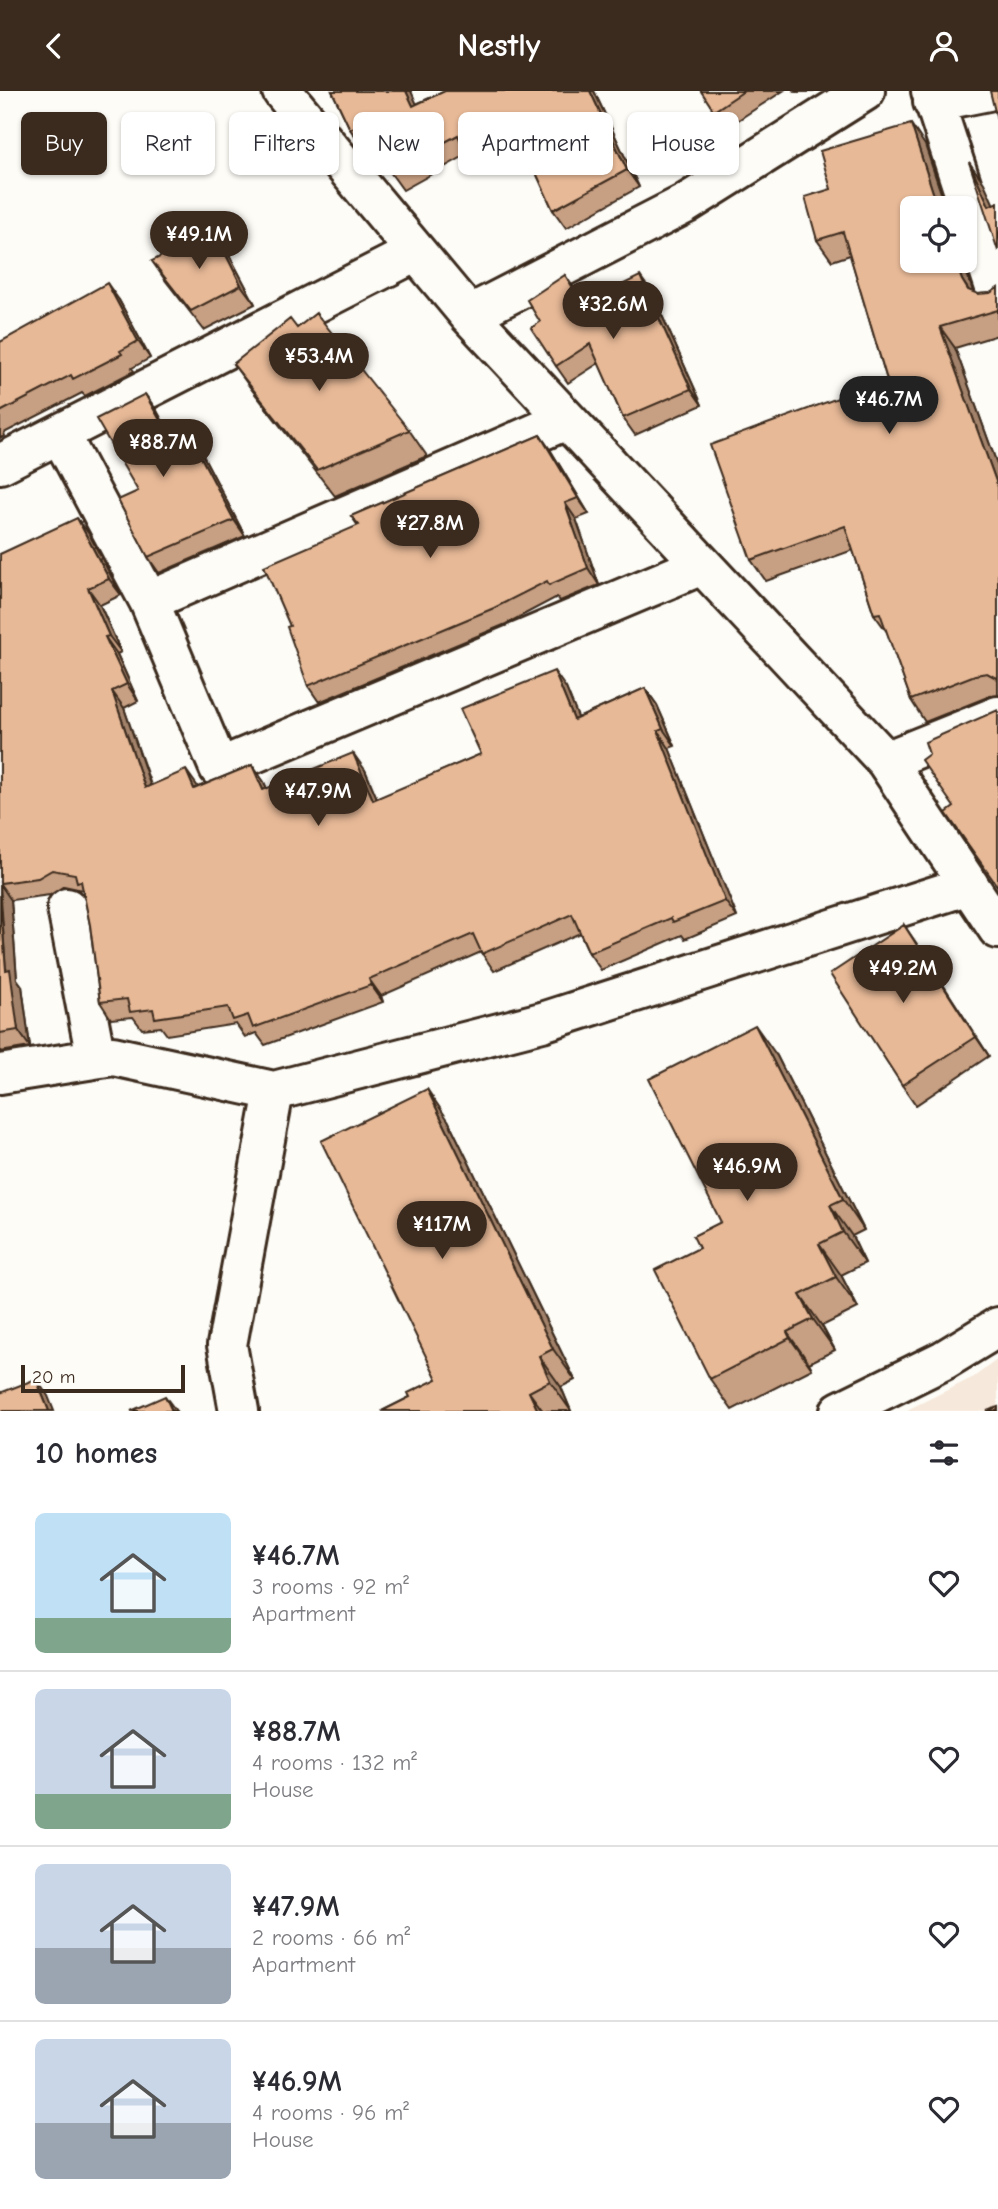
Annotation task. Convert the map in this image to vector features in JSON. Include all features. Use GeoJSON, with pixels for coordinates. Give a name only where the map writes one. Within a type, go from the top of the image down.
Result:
{"type":"FeatureCollection","features":[{"type":"Feature","properties":{"kind":"street"},"geometry":{"type":"LineString","coordinates":[[282,91],[469,315],[886,761],[998,929]]}},
{"type":"Feature","properties":{"kind":"street"},"geometry":{"type":"LineString","coordinates":[[469,315],[685,204],[865,91]]}},
{"type":"Feature","properties":{"kind":"street"},"geometry":{"type":"LineString","coordinates":[[988,91],[932,97],[998,294]]}},
{"type":"Feature","properties":{"kind":"street"},"geometry":{"type":"LineString","coordinates":[[0,464],[416,252]]}},
{"type":"Feature","properties":{"kind":"street"},"geometry":{"type":"LineString","coordinates":[[149,601],[566,420]]}},
{"type":"Feature","properties":{"kind":"street"},"geometry":{"type":"LineString","coordinates":[[60,434],[149,601],[219,768],[702,565]]}},
{"type":"Feature","properties":{"kind":"street"},"geometry":{"type":"LineString","coordinates":[[886,761],[998,716]]}},
{"type":"Feature","properties":{"kind":"street"},"geometry":{"type":"LineString","coordinates":[[0,1074],[113,1056],[274,1091],[542,1022],[969,885]]}},
{"type":"Feature","properties":{"kind":"street"},"geometry":{"type":"LineString","coordinates":[[67,908],[96,1058]]}},
{"type":"Feature","properties":{"kind":"street"},"geometry":{"type":"LineString","coordinates":[[239,1411],[227,1345],[274,1091]]}},
{"type":"Feature","properties":{"kind":"street"},"geometry":{"type":"LineString","coordinates":[[840,1411],[944,1360],[998,1327]]}},
{"type":"Feature","properties":{"kind":"shaded area"},"geometry":{"type":"Polygon","coordinates":[[[998,1359],[998,1411],[905,1411],[974,1377],[998,1359]]]}},
{"type":"Feature","properties":{"kind":"building"},"geometry":{"type":"Polygon","coordinates":[[[332,91],[406,91],[413,106],[445,91],[590,91],[600,112],[458,112],[458,135],[444,143],[444,112],[353,112],[353,128],[350,129],[332,91]]]}},
{"type":"Feature","properties":{"kind":"building"},"geometry":{"type":"Polygon","coordinates":[[[701,91],[744,91],[714,111],[701,91]]]}},
{"type":"Feature","properties":{"kind":"building"},"geometry":{"type":"Polygon","coordinates":[[[990,91],[998,91],[998,124],[990,91]]]}},
{"type":"Feature","properties":{"kind":"building"},"geometry":{"type":"Polygon","coordinates":[[[911,124],[934,196],[900,196],[900,273],[959,273],[968,290],[978,294],[990,293],[998,288],[998,310],[940,327],[998,487],[998,679],[987,673],[975,675],[911,700],[880,613],[874,614],[845,526],[751,560],[710,445],[887,380],[843,232],[817,240],[805,197],[831,189],[820,151],[911,124]]]}},
{"type":"Feature","properties":{"kind":"building"},"geometry":{"type":"Polygon","coordinates":[[[613,140],[627,170],[553,210],[537,175],[613,175],[613,140]]]}},
{"type":"Feature","properties":{"kind":"building"},"geometry":{"type":"Polygon","coordinates":[[[969,162],[989,206],[998,202],[998,251],[969,162]]]}},
{"type":"Feature","properties":{"kind":"building"},"geometry":{"type":"Polygon","coordinates":[[[213,229],[241,285],[191,311],[152,261],[213,229]]]}},
{"type":"Feature","properties":{"kind":"building"},"geometry":{"type":"Polygon","coordinates":[[[565,275],[583,304],[640,276],[691,389],[623,418],[590,344],[556,366],[531,328],[540,322],[527,300],[565,275]]]}},
{"type":"Feature","properties":{"kind":"building"},"geometry":{"type":"Polygon","coordinates":[[[107,283],[138,341],[120,351],[122,354],[73,379],[71,375],[0,412],[0,342],[107,283]]]}},
{"type":"Feature","properties":{"kind":"building"},"geometry":{"type":"Polygon","coordinates":[[[316,313],[409,430],[317,470],[233,364],[290,319],[297,328],[316,313]]]}},
{"type":"Feature","properties":{"kind":"building"},"geometry":{"type":"Polygon","coordinates":[[[145,394],[169,436],[185,427],[234,520],[148,557],[118,500],[138,491],[96,419],[145,394]]]}},
{"type":"Feature","properties":{"kind":"building"},"geometry":{"type":"Polygon","coordinates":[[[540,435],[578,498],[565,503],[588,568],[549,585],[547,581],[494,608],[308,686],[287,627],[290,626],[264,566],[359,525],[351,516],[540,435]]]}},
{"type":"Feature","properties":{"kind":"building"},"geometry":{"type":"Polygon","coordinates":[[[77,518],[109,579],[88,588],[109,636],[105,637],[127,684],[112,691],[145,788],[186,770],[194,789],[252,765],[263,790],[353,753],[373,800],[481,754],[460,709],[554,671],[574,720],[645,688],[663,729],[658,731],[725,901],[673,922],[671,918],[589,953],[572,914],[482,954],[473,934],[369,979],[371,985],[253,1028],[248,1015],[233,1020],[228,1007],[155,1018],[153,1009],[130,1012],[127,999],[100,1002],[81,881],[77,882],[75,874],[52,870],[38,878],[0,883],[0,554],[77,518]]]}},
{"type":"Feature","properties":{"kind":"building"},"geometry":{"type":"Polygon","coordinates":[[[998,710],[998,887],[946,813],[954,807],[921,760],[929,754],[925,742],[998,710]]]}},
{"type":"Feature","properties":{"kind":"building"},"geometry":{"type":"Polygon","coordinates":[[[0,896],[6,970],[10,969],[18,1030],[0,1033],[0,896]]]}},
{"type":"Feature","properties":{"kind":"building"},"geometry":{"type":"Polygon","coordinates":[[[904,925],[976,1037],[902,1085],[830,974],[904,925]]]}},
{"type":"Feature","properties":{"kind":"building"},"geometry":{"type":"Polygon","coordinates":[[[755,1025],[843,1199],[830,1205],[843,1232],[819,1244],[836,1277],[800,1295],[813,1319],[787,1332],[790,1338],[710,1379],[655,1270],[699,1248],[693,1236],[721,1222],[649,1079],[755,1025]]]}},
{"type":"Feature","properties":{"kind":"building"},"geometry":{"type":"Polygon","coordinates":[[[427,1089],[553,1349],[539,1356],[550,1381],[529,1392],[538,1411],[382,1411],[410,1397],[408,1393],[437,1379],[321,1141],[427,1089]]]}},
{"type":"Feature","properties":{"kind":"building"},"geometry":{"type":"Polygon","coordinates":[[[36,1379],[49,1411],[0,1411],[0,1393],[36,1379]]]}},
{"type":"Feature","properties":{"kind":"building"},"geometry":{"type":"Polygon","coordinates":[[[165,1396],[172,1411],[131,1411],[165,1396]]]}}]}
